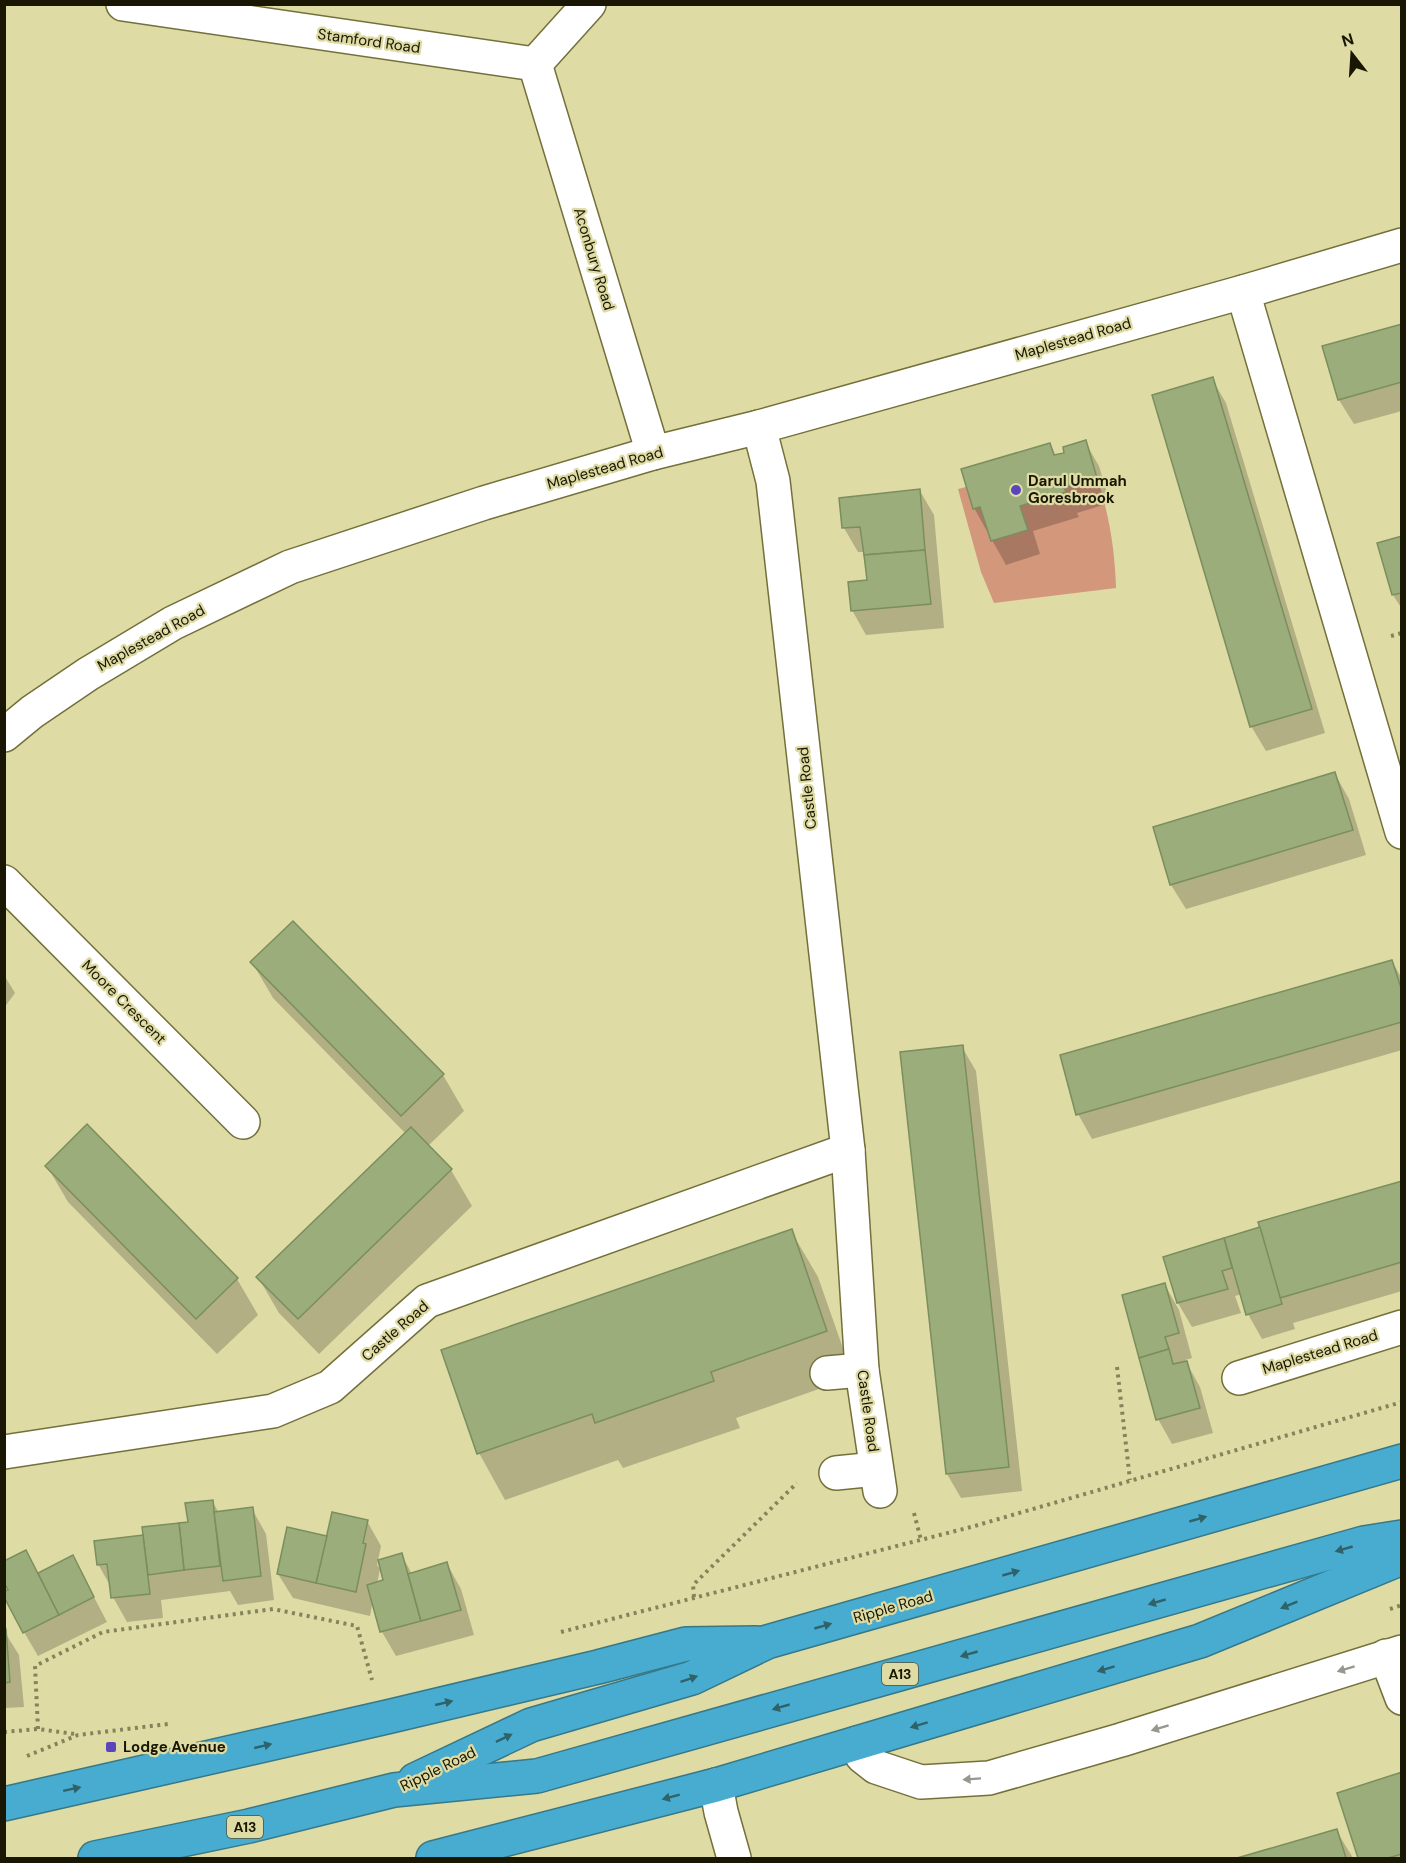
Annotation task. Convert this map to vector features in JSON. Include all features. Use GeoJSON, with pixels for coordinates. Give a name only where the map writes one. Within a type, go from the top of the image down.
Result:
{"type":"FeatureCollection","features":[{"type":"Feature","properties":{"kind":"highway","name":"Ripple Road"},"geometry":{"type":"LineString","coordinates":[[394,1790],[531,1725],[692,1678],[767,1642],[1401,1461]]}},
{"type":"Feature","properties":{"kind":"highway","name":"Ripple Road"},"geometry":{"type":"LineString","coordinates":[[394,1790],[537,1776],[1364,1543],[1401,1537]]}},
{"type":"Feature","properties":{"kind":"highway"},"geometry":{"type":"LineString","coordinates":[[433,1858],[716,1785],[1200,1641],[1401,1558]]}},
{"type":"Feature","properties":{"kind":"highway","name":"A13"},"geometry":{"type":"LineString","coordinates":[[4,1804],[399,1714],[686,1644],[767,1642]]}},
{"type":"Feature","properties":{"kind":"highway","name":"A13"},"geometry":{"type":"LineString","coordinates":[[94,1858],[249,1826],[394,1790]]}},
{"type":"Feature","properties":{"kind":"street","name":"Stamford Road"},"geometry":{"type":"LineString","coordinates":[[123,4],[535,64]]}},
{"type":"Feature","properties":{"kind":"street"},"geometry":{"type":"LineString","coordinates":[[535,64],[589,4]]}},
{"type":"Feature","properties":{"kind":"street","name":"Aconbury Road"},"geometry":{"type":"LineString","coordinates":[[535,64],[653,453]]}},
{"type":"Feature","properties":{"kind":"street","name":"Maplestead Road"},"geometry":{"type":"LineString","coordinates":[[4,735],[32,712],[88,674],[163,629],[290,567],[484,503],[653,453],[759,427],[1243,292],[1401,245]]}},
{"type":"Feature","properties":{"kind":"street"},"geometry":{"type":"LineString","coordinates":[[1243,292],[1401,832]]}},
{"type":"Feature","properties":{"kind":"street","name":"Castle Road"},"geometry":{"type":"LineString","coordinates":[[759,427],[773,481],[848,1150],[862,1370],[878,1480],[836,1473]]}},
{"type":"Feature","properties":{"kind":"street","name":"Moore Crescent"},"geometry":{"type":"LineString","coordinates":[[4,882],[243,1122]]}},
{"type":"Feature","properties":{"kind":"street","name":"Castle Road"},"geometry":{"type":"LineString","coordinates":[[4,1452],[273,1411],[330,1387],[427,1300],[848,1150]]}},
{"type":"Feature","properties":{"kind":"street","name":"Maplestead Road"},"geometry":{"type":"LineString","coordinates":[[1239,1377],[1401,1327]]}},
{"type":"Feature","properties":{"kind":"street"},"geometry":{"type":"LineString","coordinates":[[827,1373],[862,1370]]}},
{"type":"Feature","properties":{"kind":"street"},"geometry":{"type":"LineString","coordinates":[[858,1743],[862,1755],[876,1767],[921,1782],[990,1778],[1121,1740],[1394,1654],[1401,1698]]}},
{"type":"Feature","properties":{"kind":"street"},"geometry":{"type":"LineString","coordinates":[[716,1785],[734,1858]]}},
{"type":"Feature","properties":{"kind":"path"},"geometry":{"type":"LineString","coordinates":[[1391,636],[1401,633]]}},
{"type":"Feature","properties":{"kind":"path"},"geometry":{"type":"LineString","coordinates":[[1117,1367],[1130,1480]]}},
{"type":"Feature","properties":{"kind":"path"},"geometry":{"type":"LineString","coordinates":[[673,1603],[971,1527],[1401,1402]]}},
{"type":"Feature","properties":{"kind":"path"},"geometry":{"type":"LineString","coordinates":[[694,1597],[693,1585],[802,1478]]}},
{"type":"Feature","properties":{"kind":"path"},"geometry":{"type":"LineString","coordinates":[[38,1729],[34,1666],[103,1632],[273,1609],[357,1626],[372,1680]]}},
{"type":"Feature","properties":{"kind":"path"},"geometry":{"type":"LineString","coordinates":[[4,1732],[38,1729],[78,1735]]}},
{"type":"Feature","properties":{"kind":"shaded area"},"geometry":{"type":"Polygon","coordinates":[[[1097,478],[1111,532],[1116,588],[994,603],[981,572],[958,489],[966,487],[973,509],[980,507],[991,541],[1027,530],[1020,506],[1065,492],[1064,488],[1097,478]]]}},
{"type":"Feature","properties":{"kind":"building"},"geometry":{"type":"Polygon","coordinates":[[[1402,324],[1402,382],[1338,400],[1322,346],[1402,324]]]}},
{"type":"Feature","properties":{"kind":"building"},"geometry":{"type":"Polygon","coordinates":[[[1213,377],[1312,709],[1250,727],[1152,395],[1213,377]]]}},
{"type":"Feature","properties":{"kind":"building","name":"Darul Ummah Goresbrook"},"geometry":{"type":"Polygon","coordinates":[[[1086,440],[1097,478],[1064,488],[1066,492],[1020,506],[1028,530],[991,541],[980,507],[973,509],[961,469],[1050,443],[1054,455],[1064,453],[1063,447],[1086,440]]]}},
{"type":"Feature","properties":{"kind":"building"},"geometry":{"type":"Polygon","coordinates":[[[920,489],[925,550],[864,555],[860,527],[842,528],[839,498],[920,489]]]}},
{"type":"Feature","properties":{"kind":"building"},"geometry":{"type":"Polygon","coordinates":[[[1402,536],[1402,593],[1392,595],[1377,543],[1402,536]]]}},
{"type":"Feature","properties":{"kind":"building"},"geometry":{"type":"Polygon","coordinates":[[[925,550],[931,604],[851,611],[848,582],[867,580],[864,555],[925,550]]]}},
{"type":"Feature","properties":{"kind":"building"},"geometry":{"type":"Polygon","coordinates":[[[1335,772],[1353,830],[1170,885],[1153,827],[1335,772]]]}},
{"type":"Feature","properties":{"kind":"building"},"geometry":{"type":"Polygon","coordinates":[[[293,921],[444,1074],[401,1116],[250,962],[293,921]]]}},
{"type":"Feature","properties":{"kind":"building"},"geometry":{"type":"Polygon","coordinates":[[[1392,960],[1402,991],[1402,1022],[1076,1115],[1060,1055],[1392,960]]]}},
{"type":"Feature","properties":{"kind":"building"},"geometry":{"type":"Polygon","coordinates":[[[963,1045],[1009,1467],[946,1474],[900,1052],[963,1045]]]}},
{"type":"Feature","properties":{"kind":"building"},"geometry":{"type":"Polygon","coordinates":[[[87,1124],[238,1278],[196,1319],[45,1166],[87,1124]]]}},
{"type":"Feature","properties":{"kind":"building"},"geometry":{"type":"Polygon","coordinates":[[[411,1127],[452,1169],[298,1319],[256,1277],[411,1127]]]}},
{"type":"Feature","properties":{"kind":"building"},"geometry":{"type":"Polygon","coordinates":[[[1402,1181],[1402,1262],[1280,1298],[1258,1222],[1402,1181]]]}},
{"type":"Feature","properties":{"kind":"building"},"geometry":{"type":"Polygon","coordinates":[[[1260,1227],[1282,1304],[1246,1315],[1224,1238],[1260,1227]]]}},
{"type":"Feature","properties":{"kind":"building"},"geometry":{"type":"Polygon","coordinates":[[[792,1229],[827,1331],[711,1372],[714,1381],[595,1423],[592,1414],[477,1454],[441,1350],[792,1229]]]}},
{"type":"Feature","properties":{"kind":"building"},"geometry":{"type":"Polygon","coordinates":[[[1224,1238],[1232,1268],[1222,1271],[1228,1289],[1177,1303],[1163,1257],[1224,1238]]]}},
{"type":"Feature","properties":{"kind":"building"},"geometry":{"type":"Polygon","coordinates":[[[1165,1283],[1179,1333],[1165,1337],[1169,1349],[1139,1358],[1122,1295],[1165,1283]]]}},
{"type":"Feature","properties":{"kind":"building"},"geometry":{"type":"Polygon","coordinates":[[[1169,1349],[1173,1364],[1187,1361],[1200,1408],[1156,1420],[1139,1358],[1169,1349]]]}},
{"type":"Feature","properties":{"kind":"building"},"geometry":{"type":"Polygon","coordinates":[[[213,1500],[220,1566],[184,1570],[179,1523],[188,1522],[185,1503],[213,1500]]]}},
{"type":"Feature","properties":{"kind":"building"},"geometry":{"type":"Polygon","coordinates":[[[253,1507],[261,1576],[223,1581],[214,1512],[253,1507]]]}},
{"type":"Feature","properties":{"kind":"building"},"geometry":{"type":"Polygon","coordinates":[[[332,1512],[368,1520],[363,1543],[366,1544],[356,1592],[316,1583],[332,1512]]]}},
{"type":"Feature","properties":{"kind":"building"},"geometry":{"type":"Polygon","coordinates":[[[179,1523],[184,1570],[148,1575],[142,1527],[179,1523]]]}},
{"type":"Feature","properties":{"kind":"building"},"geometry":{"type":"Polygon","coordinates":[[[287,1527],[327,1536],[316,1583],[277,1574],[287,1527]]]}},
{"type":"Feature","properties":{"kind":"building"},"geometry":{"type":"Polygon","coordinates":[[[143,1535],[150,1594],[111,1598],[107,1564],[97,1565],[94,1541],[143,1535]]]}},
{"type":"Feature","properties":{"kind":"building"},"geometry":{"type":"Polygon","coordinates":[[[26,1550],[59,1615],[23,1633],[4,1597],[4,1591],[8,1590],[4,1582],[4,1561],[26,1550]]]}},
{"type":"Feature","properties":{"kind":"building"},"geometry":{"type":"Polygon","coordinates":[[[402,1553],[421,1621],[380,1632],[367,1585],[383,1580],[378,1560],[402,1553]]]}},
{"type":"Feature","properties":{"kind":"building"},"geometry":{"type":"Polygon","coordinates":[[[73,1555],[94,1597],[59,1615],[38,1573],[73,1555]]]}},
{"type":"Feature","properties":{"kind":"building"},"geometry":{"type":"Polygon","coordinates":[[[447,1562],[461,1610],[421,1621],[408,1574],[447,1562]]]}},
{"type":"Feature","properties":{"kind":"building"},"geometry":{"type":"Polygon","coordinates":[[[4,1629],[6,1629],[10,1682],[4,1683],[4,1629]]]}},
{"type":"Feature","properties":{"kind":"building"},"geometry":{"type":"Polygon","coordinates":[[[1402,1772],[1402,1854],[1388,1858],[1358,1858],[1337,1793],[1402,1772]]]}},
{"type":"Feature","properties":{"kind":"building"},"geometry":{"type":"Polygon","coordinates":[[[1337,1829],[1346,1858],[1237,1858],[1337,1829]]]}},
{"type":"Feature","properties":{"kind":"place","name":"Darul Ummah Goresbrook"},"geometry":{"type":"Point","coordinates":[1016,490]}},
{"type":"Feature","properties":{"kind":"place","name":"Lodge Avenue"},"geometry":{"type":"Point","coordinates":[111,1747]}}]}
